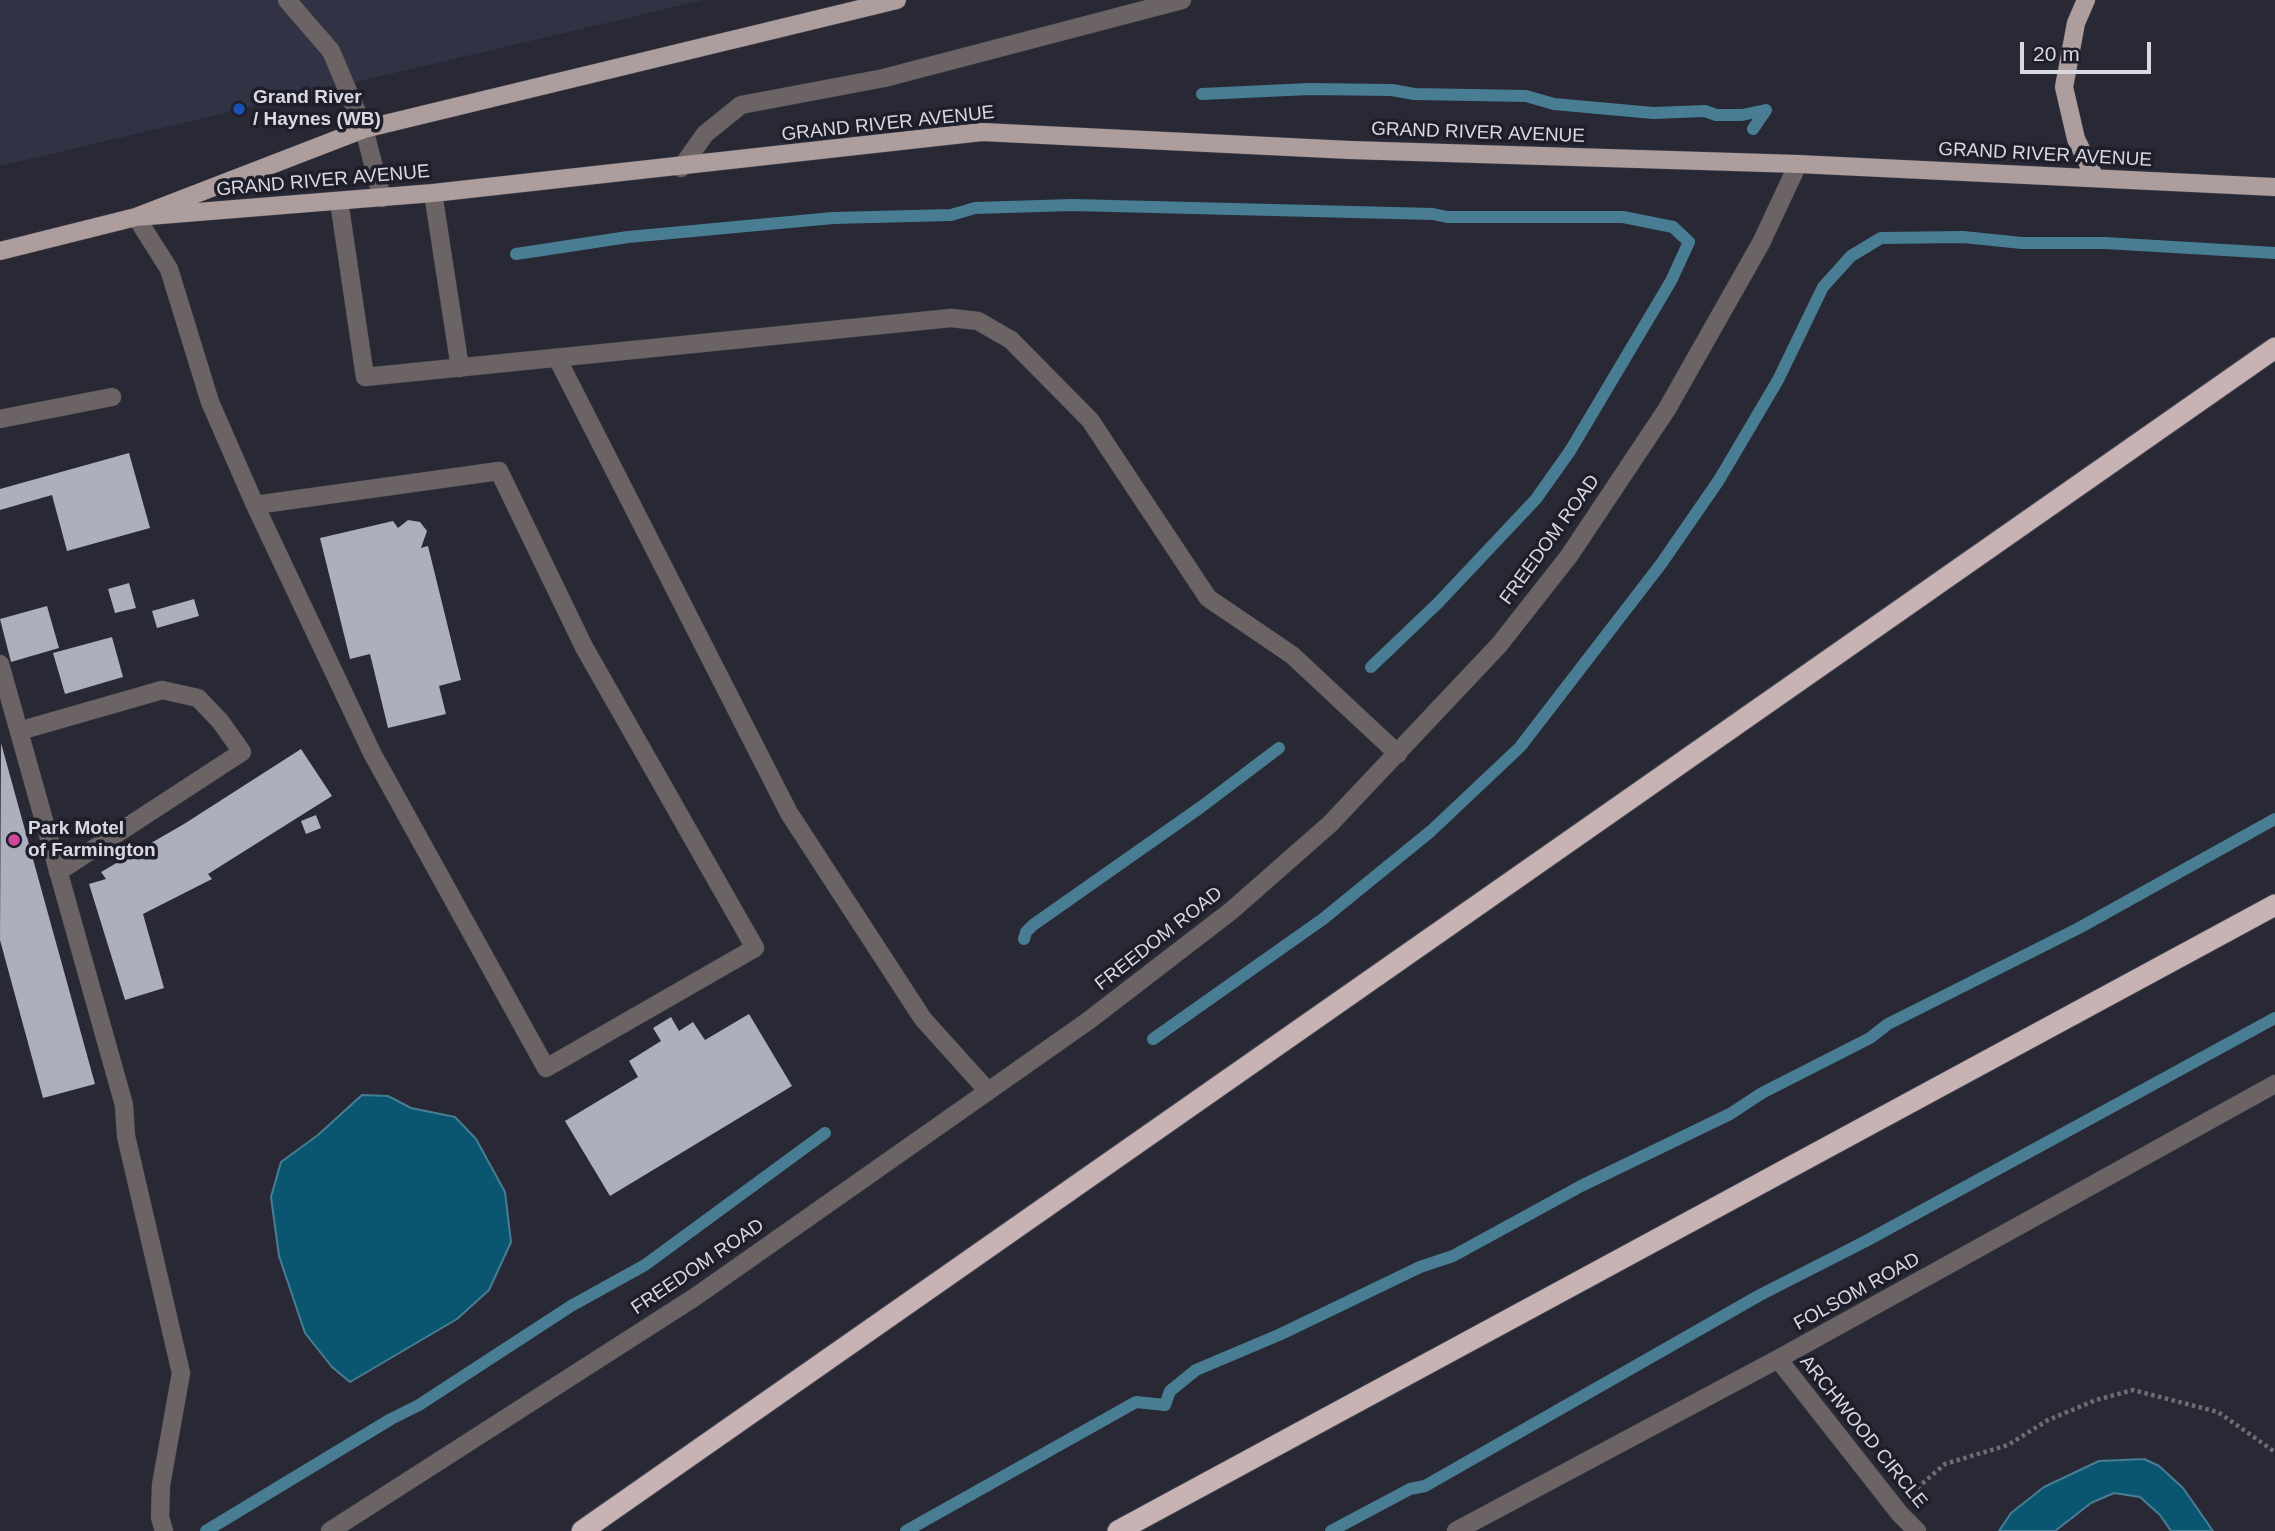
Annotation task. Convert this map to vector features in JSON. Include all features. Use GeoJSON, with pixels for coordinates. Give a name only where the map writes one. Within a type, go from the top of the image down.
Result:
{"type":"FeatureCollection","features":[{"type":"Feature","properties":{"kind":"highway"},"geometry":{"type":"LineString","coordinates":[[582,1531],[2275,348]]}},
{"type":"Feature","properties":{"kind":"highway"},"geometry":{"type":"LineString","coordinates":[[1118,1531],[2275,905]]}},
{"type":"Feature","properties":{"kind":"main road","name":"GRAND RIVER AVENUE"},"geometry":{"type":"LineString","coordinates":[[0,251],[136,217],[364,129],[897,0]]}},
{"type":"Feature","properties":{"kind":"main road"},"geometry":{"type":"LineString","coordinates":[[2086,0],[2076,23],[2064,87],[2076,139],[2095,178]]}},
{"type":"Feature","properties":{"kind":"main road","name":"GRAND RIVER AVENUE"},"geometry":{"type":"LineString","coordinates":[[136,217],[433,193],[681,168],[982,132],[1350,150],[1798,164],[2275,187]]}},
{"type":"Feature","properties":{"kind":"street"},"geometry":{"type":"LineString","coordinates":[[288,0],[331,51],[364,129],[382,198]]}},
{"type":"Feature","properties":{"kind":"street","name":"GRAND RIVER AVENUE"},"geometry":{"type":"LineString","coordinates":[[681,168],[705,134],[741,105],[884,78],[1182,0]]}},
{"type":"Feature","properties":{"kind":"street","name":"FREEDOM ROAD"},"geometry":{"type":"LineString","coordinates":[[330,1531],[695,1297],[1088,1021],[1231,911],[1330,824],[1499,645],[1569,556],[1667,409],[1761,243],[1798,164]]}},
{"type":"Feature","properties":{"kind":"street"},"geometry":{"type":"LineString","coordinates":[[433,193],[460,368]]}},
{"type":"Feature","properties":{"kind":"street"},"geometry":{"type":"LineString","coordinates":[[339,201],[365,377],[951,318],[978,321],[1011,340],[1090,420],[1208,598],[1292,655],[1398,754]]}},
{"type":"Feature","properties":{"kind":"street"},"geometry":{"type":"LineString","coordinates":[[136,217],[169,269],[210,401],[255,505],[372,752],[546,1068],[755,948],[584,647],[499,471],[255,505]]}},
{"type":"Feature","properties":{"kind":"street"},"geometry":{"type":"LineString","coordinates":[[557,358],[789,813],[923,1019],[987,1090]]}},
{"type":"Feature","properties":{"kind":"street"},"geometry":{"type":"LineString","coordinates":[[0,419],[111,397]]}},
{"type":"Feature","properties":{"kind":"street"},"geometry":{"type":"LineString","coordinates":[[0,664],[124,1105],[126,1136],[181,1373],[161,1486],[160,1517],[164,1531]]}},
{"type":"Feature","properties":{"kind":"street"},"geometry":{"type":"LineString","coordinates":[[19,731],[162,690],[198,698],[220,721],[242,752],[58,872]]}},
{"type":"Feature","properties":{"kind":"street","name":"FOLSOM ROAD"},"geometry":{"type":"LineString","coordinates":[[1457,1531],[1778,1359],[2275,1084]]}},
{"type":"Feature","properties":{"kind":"street","name":"ARCHWOOD CIRCLE"},"geometry":{"type":"LineString","coordinates":[[1778,1359],[1900,1514],[1917,1531]]}},
{"type":"Feature","properties":{"kind":"path"},"geometry":{"type":"LineString","coordinates":[[1916,1489],[1945,1464],[2008,1445],[2048,1420],[2096,1400],[2133,1390],[2218,1412],[2275,1452]]}},
{"type":"Feature","properties":{"kind":"shaded area"},"geometry":{"type":"Polygon","coordinates":[[[0,0],[704,0],[0,166],[0,0]]]}},
{"type":"Feature","properties":{"kind":"water"},"geometry":{"type":"Polygon","coordinates":[[[362,1095],[388,1096],[411,1108],[455,1117],[476,1139],[505,1192],[511,1242],[489,1290],[457,1319],[350,1382],[332,1367],[305,1333],[279,1256],[271,1197],[281,1162],[318,1135],[362,1095]]]}},
{"type":"Feature","properties":{"kind":"water"},"geometry":{"type":"Polygon","coordinates":[[[2144,1459],[2159,1466],[2183,1488],[2213,1531],[2171,1531],[2160,1515],[2140,1497],[2114,1493],[2091,1503],[2055,1531],[1999,1531],[2011,1513],[2044,1487],[2099,1461],[2144,1459]]]}},
{"type":"Feature","properties":{"kind":"building"},"geometry":{"type":"Polygon","coordinates":[[[129,453],[150,528],[67,551],[52,495],[0,510],[0,489],[129,453]]]}},
{"type":"Feature","properties":{"kind":"building"},"geometry":{"type":"Polygon","coordinates":[[[408,520],[420,522],[427,531],[421,548],[428,546],[461,680],[439,686],[446,714],[388,728],[370,654],[350,659],[320,538],[393,521],[398,528],[408,520]]]}},
{"type":"Feature","properties":{"kind":"building"},"geometry":{"type":"Polygon","coordinates":[[[129,583],[136,608],[115,613],[108,589],[129,583]]]}},
{"type":"Feature","properties":{"kind":"building"},"geometry":{"type":"Polygon","coordinates":[[[194,599],[199,616],[157,628],[152,611],[194,599]]]}},
{"type":"Feature","properties":{"kind":"building"},"geometry":{"type":"Polygon","coordinates":[[[47,606],[59,648],[11,662],[0,619],[47,606]]]}},
{"type":"Feature","properties":{"kind":"building"},"geometry":{"type":"Polygon","coordinates":[[[112,637],[123,677],[65,694],[53,653],[112,637]]]}},
{"type":"Feature","properties":{"kind":"building","name":"Park Motel of Farmington"},"geometry":{"type":"Polygon","coordinates":[[[1,743],[95,1084],[43,1098],[0,940],[1,743]]]}},
{"type":"Feature","properties":{"kind":"building"},"geometry":{"type":"Polygon","coordinates":[[[301,749],[332,796],[208,874],[212,879],[143,914],[164,988],[125,1000],[89,884],[106,879],[101,872],[184,824],[301,749]]]}},
{"type":"Feature","properties":{"kind":"building"},"geometry":{"type":"Polygon","coordinates":[[[316,815],[321,828],[306,834],[301,821],[316,815]]]}},
{"type":"Feature","properties":{"kind":"building"},"geometry":{"type":"Polygon","coordinates":[[[749,1014],[792,1086],[610,1196],[565,1121],[638,1077],[629,1061],[661,1041],[653,1028],[671,1017],[679,1031],[693,1022],[705,1040],[749,1014]]]}},
{"type":"Feature","properties":{"kind":"waterway"},"geometry":{"type":"LineString","coordinates":[[1202,94],[1309,89],[1392,90],[1414,94],[1526,96],[1554,104],[1653,113],[1705,111],[1716,115],[1742,115],[1766,110]]}},
{"type":"Feature","properties":{"kind":"waterway"},"geometry":{"type":"LineString","coordinates":[[1753,129],[1766,110]]}},
{"type":"Feature","properties":{"kind":"waterway"},"geometry":{"type":"LineString","coordinates":[[516,254],[628,237],[833,218],[951,215],[975,208],[1072,205],[1433,214],[1447,217],[1623,217],[1673,227],[1689,242],[1671,281],[1570,451],[1536,499],[1438,603],[1371,667]]}},
{"type":"Feature","properties":{"kind":"waterway"},"geometry":{"type":"LineString","coordinates":[[1153,1039],[1323,919],[1431,831],[1520,747],[1661,564],[1719,480],[1778,380],[1823,287],[1851,256],[1881,238],[1963,237],[2022,243],[2105,243],[2275,253]]}},
{"type":"Feature","properties":{"kind":"waterway"},"geometry":{"type":"LineString","coordinates":[[1024,939],[1026,932],[1033,925],[1201,807],[1279,748]]}},
{"type":"Feature","properties":{"kind":"waterway"},"geometry":{"type":"LineString","coordinates":[[906,1531],[1136,1402],[1165,1405],[1170,1391],[1196,1370],[1281,1334],[1420,1267],[1453,1256],[1581,1186],[1730,1114],[1762,1093],[1870,1038],[1888,1024],[2079,928],[2275,819]]}},
{"type":"Feature","properties":{"kind":"waterway"},"geometry":{"type":"LineString","coordinates":[[1331,1531],[1410,1489],[1425,1486],[1760,1295],[1866,1241],[2275,1018]]}},
{"type":"Feature","properties":{"kind":"waterway"},"geometry":{"type":"LineString","coordinates":[[206,1531],[391,1419],[419,1405],[571,1306],[645,1265],[825,1133]]}},
{"type":"Feature","properties":{"kind":"place","name":"Grand River / Haynes (WB)"},"geometry":{"type":"Point","coordinates":[239,109]}},
{"type":"Feature","properties":{"kind":"place","name":"Park Motel of Farmington"},"geometry":{"type":"Point","coordinates":[14,840]}}]}
